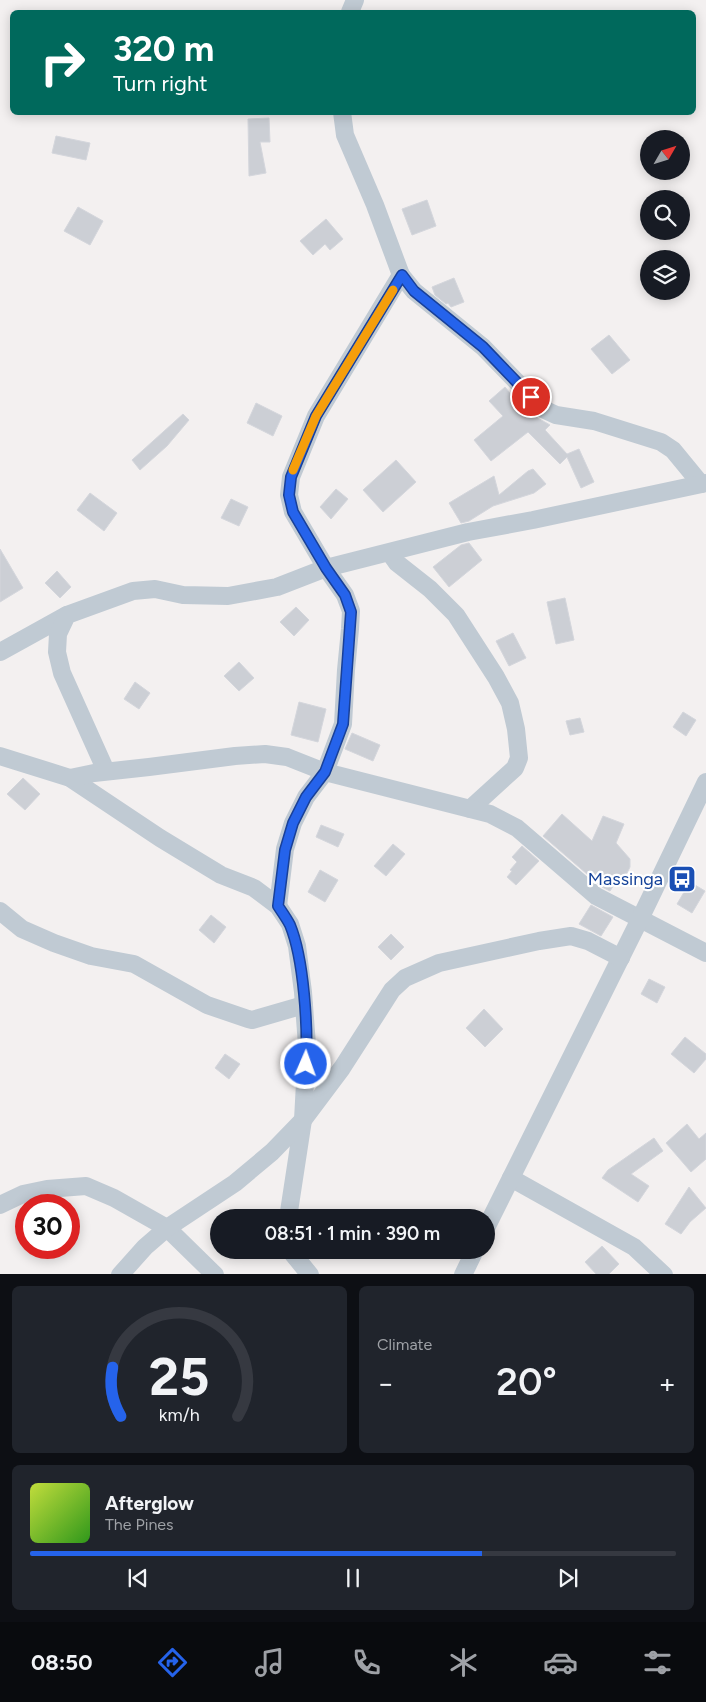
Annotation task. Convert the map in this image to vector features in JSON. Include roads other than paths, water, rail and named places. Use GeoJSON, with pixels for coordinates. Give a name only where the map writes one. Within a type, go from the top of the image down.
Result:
{"type":"FeatureCollection","features":[{"type":"Feature","properties":{"kind":"street"},"geometry":{"type":"LineString","coordinates":[[342,115],[345,135],[402,275],[414,291],[483,347],[543,409],[556,415],[594,421],[661,442],[673,450],[704,484]]}},
{"type":"Feature","properties":{"kind":"street"},"geometry":{"type":"LineString","coordinates":[[278,906],[285,850],[293,823],[306,797],[325,772],[343,724],[351,612],[345,595],[326,568],[293,512],[289,495],[291,477],[316,416],[402,275]]}},
{"type":"Feature","properties":{"kind":"street"},"geometry":{"type":"LineString","coordinates":[[0,652],[67,615],[133,591],[155,589],[183,595],[228,596],[278,587],[326,568],[468,532],[704,484]]}},
{"type":"Feature","properties":{"kind":"street"},"geometry":{"type":"LineString","coordinates":[[390,553],[397,562],[430,589],[456,615],[496,677],[510,703],[516,730],[519,758],[515,768],[470,809]]}},
{"type":"Feature","properties":{"kind":"street"},"geometry":{"type":"LineString","coordinates":[[67,615],[58,634],[57,652],[62,673],[106,772]]}},
{"type":"Feature","properties":{"kind":"street"},"geometry":{"type":"LineString","coordinates":[[70,778],[94,772],[265,754],[287,758],[325,772],[490,814],[517,828],[596,896],[706,954]]}},
{"type":"Feature","properties":{"kind":"street"},"geometry":{"type":"LineString","coordinates":[[0,756],[70,778],[160,838],[221,875],[254,888],[278,906],[290,924],[297,946],[307,1045],[303,1120],[289,1209]]}},
{"type":"Feature","properties":{"kind":"street"},"geometry":{"type":"LineString","coordinates":[[495,1210],[621,958],[706,782]]}},
{"type":"Feature","properties":{"kind":"street"},"geometry":{"type":"LineString","coordinates":[[0,911],[22,929],[91,956],[134,964],[206,1005],[248,1019],[252,1020],[304,1005]]}},
{"type":"Feature","properties":{"kind":"street"},"geometry":{"type":"LineString","coordinates":[[120,1274],[145,1247],[167,1228],[235,1184],[272,1152],[303,1120],[342,1068],[392,990],[405,978],[439,963],[539,941],[571,936],[588,941],[621,958]]}},
{"type":"Feature","properties":{"kind":"street"},"geometry":{"type":"LineString","coordinates":[[511,1178],[634,1247],[664,1274]]}},
{"type":"Feature","properties":{"kind":"street"},"geometry":{"type":"LineString","coordinates":[[0,1205],[23,1194],[47,1189],[86,1186],[114,1198],[167,1228],[215,1274]]}},
{"type":"Feature","properties":{"kind":"street"},"geometry":{"type":"LineString","coordinates":[[297,1259],[310,1274]]}},
{"type":"Feature","properties":{"kind":"street"},"geometry":{"type":"LineString","coordinates":[[463,1274],[470,1259]]}},
{"type":"Feature","properties":{"kind":"place","name":"Massinga"},"geometry":{"type":"Point","coordinates":[682,879]}}]}
